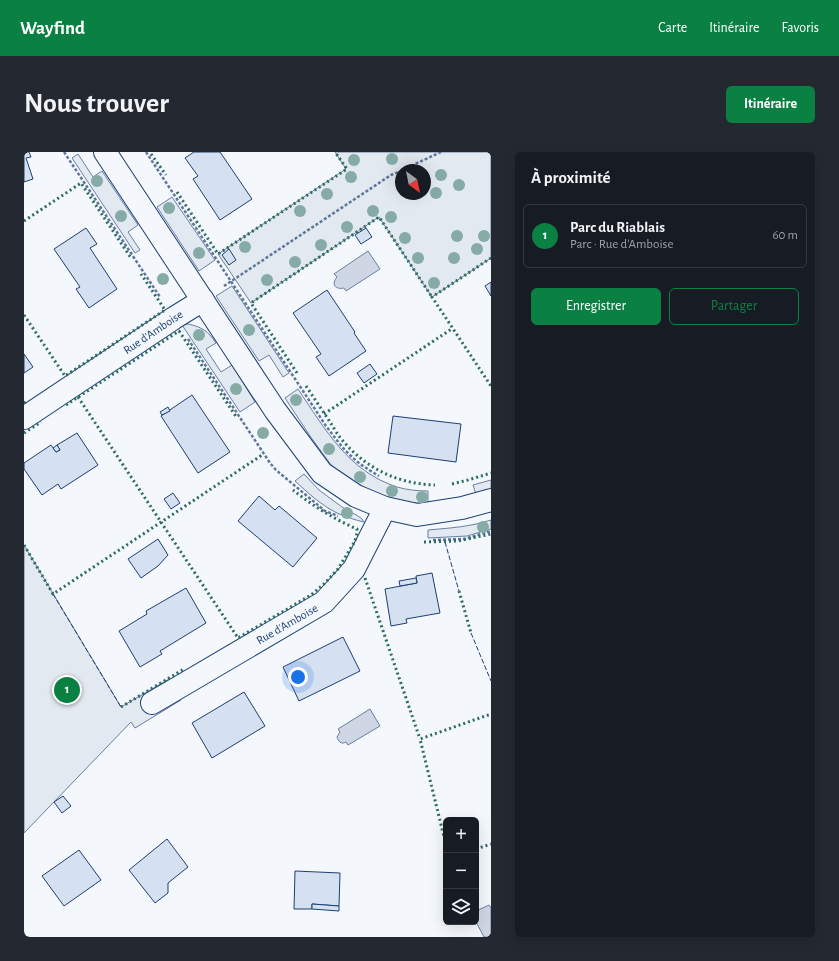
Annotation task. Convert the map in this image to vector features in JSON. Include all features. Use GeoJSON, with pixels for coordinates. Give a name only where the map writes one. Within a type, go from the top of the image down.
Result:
{"type":"FeatureCollection","features":[{"type":"Feature","properties":{"kind":"street"},"geometry":{"type":"LineString","coordinates":[[105,152],[275,410],[322,473],[356,496],[386,508],[417,515],[462,508],[491,500]]}},
{"type":"Feature","properties":{"kind":"street","name":"Rue d'Amboise"},"geometry":{"type":"LineString","coordinates":[[24,418],[203,300]]}},
{"type":"Feature","properties":{"kind":"street","name":"Rue d'Amboise"},"geometry":{"type":"LineString","coordinates":[[152,703],[324,602],[354,569],[386,508]]}},
{"type":"Feature","properties":{"kind":"path"},"geometry":{"type":"LineString","coordinates":[[146,152],[326,426],[351,457],[380,477]]}},
{"type":"Feature","properties":{"kind":"path"},"geometry":{"type":"LineString","coordinates":[[415,164],[441,152]]}},
{"type":"Feature","properties":{"kind":"path"},"geometry":{"type":"LineString","coordinates":[[203,300],[395,174]]}},
{"type":"Feature","properties":{"kind":"shaded area"},"geometry":{"type":"Polygon","coordinates":[[[335,152],[491,152],[491,258],[432,297],[379,217],[251,303],[218,254],[346,169],[335,152]]]}},
{"type":"Feature","properties":{"kind":"shaded area"},"geometry":{"type":"Polygon","coordinates":[[[78,154],[93,177],[102,171],[138,225],[128,232],[140,250],[135,253],[72,158],[78,154]]]}},
{"type":"Feature","properties":{"kind":"shaded area"},"geometry":{"type":"Polygon","coordinates":[[[172,197],[215,260],[199,271],[157,207],[172,197]]]}},
{"type":"Feature","properties":{"kind":"shaded area"},"geometry":{"type":"Polygon","coordinates":[[[368,251],[380,269],[346,291],[344,288],[336,287],[334,282],[337,277],[334,274],[368,251]]]}},
{"type":"Feature","properties":{"kind":"shaded area"},"geometry":{"type":"Polygon","coordinates":[[[232,286],[289,373],[283,377],[269,355],[259,361],[216,296],[232,286]]]}},
{"type":"Feature","properties":{"kind":"shaded area"},"geometry":{"type":"Polygon","coordinates":[[[188,324],[201,328],[210,335],[216,343],[206,349],[221,372],[232,365],[255,402],[240,412],[182,325],[188,324]]]}},
{"type":"Feature","properties":{"kind":"shaded area"},"geometry":{"type":"Polygon","coordinates":[[[298,389],[328,433],[351,460],[380,480],[397,487],[428,491],[428,504],[392,500],[358,484],[331,465],[285,398],[298,389]]]}},
{"type":"Feature","properties":{"kind":"shaded area"},"geometry":{"type":"Polygon","coordinates":[[[304,474],[319,490],[342,507],[358,516],[364,522],[337,513],[315,498],[295,481],[304,474]]]}},
{"type":"Feature","properties":{"kind":"shaded area"},"geometry":{"type":"Polygon","coordinates":[[[491,480],[491,492],[477,497],[473,485],[491,480]]]}},
{"type":"Feature","properties":{"kind":"shaded area"},"geometry":{"type":"Polygon","coordinates":[[[491,520],[491,529],[467,536],[428,538],[428,530],[467,526],[491,520]]]}},
{"type":"Feature","properties":{"kind":"shaded area"},"geometry":{"type":"Polygon","coordinates":[[[24,545],[121,707],[169,679],[181,700],[135,728],[131,722],[24,833],[24,545]]]}},
{"type":"Feature","properties":{"kind":"shaded area"},"geometry":{"type":"Polygon","coordinates":[[[370,709],[380,726],[348,745],[346,742],[340,742],[337,737],[340,732],[338,729],[370,709]]]}},
{"type":"Feature","properties":{"kind":"shaded area"},"geometry":{"type":"Polygon","coordinates":[[[489,905],[491,908],[491,937],[484,937],[478,925],[479,925],[479,910],[489,905]]]}},
{"type":"Feature","properties":{"kind":"building"},"geometry":{"type":"Polygon","coordinates":[[[24,152],[29,152],[31,157],[26,158],[33,179],[24,182],[24,152]]]}},
{"type":"Feature","properties":{"kind":"building"},"geometry":{"type":"Polygon","coordinates":[[[194,152],[220,152],[252,199],[220,220],[193,179],[198,176],[185,158],[194,152]]]}},
{"type":"Feature","properties":{"kind":"building"},"geometry":{"type":"Polygon","coordinates":[[[86,228],[97,244],[90,248],[117,289],[89,308],[76,289],[80,287],[54,249],[86,228]]]}},
{"type":"Feature","properties":{"kind":"building"},"geometry":{"type":"Polygon","coordinates":[[[366,228],[372,237],[361,244],[355,235],[366,228]]]}},
{"type":"Feature","properties":{"kind":"building"},"geometry":{"type":"Polygon","coordinates":[[[229,249],[236,260],[229,265],[222,255],[229,249]]]}},
{"type":"Feature","properties":{"kind":"building"},"geometry":{"type":"Polygon","coordinates":[[[491,282],[491,296],[485,286],[491,282]]]}},
{"type":"Feature","properties":{"kind":"building"},"geometry":{"type":"Polygon","coordinates":[[[327,290],[366,351],[329,376],[316,357],[321,354],[293,313],[327,290]]]}},
{"type":"Feature","properties":{"kind":"building"},"geometry":{"type":"Polygon","coordinates":[[[24,354],[33,367],[24,373],[24,354]]]}},
{"type":"Feature","properties":{"kind":"building"},"geometry":{"type":"Polygon","coordinates":[[[370,364],[377,374],[364,383],[357,373],[370,364]]]}},
{"type":"Feature","properties":{"kind":"building"},"geometry":{"type":"Polygon","coordinates":[[[192,395],[230,452],[198,473],[161,416],[192,395]]]}},
{"type":"Feature","properties":{"kind":"building"},"geometry":{"type":"Polygon","coordinates":[[[168,407],[170,411],[162,415],[160,412],[168,407]]]}},
{"type":"Feature","properties":{"kind":"building"},"geometry":{"type":"Polygon","coordinates":[[[393,416],[461,424],[456,462],[388,453],[393,416]]]}},
{"type":"Feature","properties":{"kind":"building"},"geometry":{"type":"Polygon","coordinates":[[[77,433],[98,465],[61,489],[58,484],[42,495],[24,469],[24,463],[51,445],[56,452],[60,450],[57,445],[77,433]]]}},
{"type":"Feature","properties":{"kind":"building"},"geometry":{"type":"Polygon","coordinates":[[[57,445],[60,450],[56,452],[53,448],[57,445]]]}},
{"type":"Feature","properties":{"kind":"building"},"geometry":{"type":"Polygon","coordinates":[[[173,493],[180,503],[171,509],[164,499],[173,493]]]}},
{"type":"Feature","properties":{"kind":"building"},"geometry":{"type":"Polygon","coordinates":[[[259,496],[275,510],[279,506],[317,538],[293,567],[238,521],[259,496]]]}},
{"type":"Feature","properties":{"kind":"building"},"geometry":{"type":"Polygon","coordinates":[[[158,539],[168,555],[158,566],[141,578],[128,559],[158,539]]]}},
{"type":"Feature","properties":{"kind":"building"},"geometry":{"type":"Polygon","coordinates":[[[432,573],[440,613],[406,619],[407,623],[391,626],[385,589],[417,583],[416,576],[432,573]]]}},
{"type":"Feature","properties":{"kind":"building"},"geometry":{"type":"Polygon","coordinates":[[[416,578],[417,583],[400,586],[399,581],[416,578]]]}},
{"type":"Feature","properties":{"kind":"building"},"geometry":{"type":"Polygon","coordinates":[[[186,588],[206,623],[160,651],[162,654],[140,667],[119,631],[147,614],[146,611],[186,588]]]}},
{"type":"Feature","properties":{"kind":"building"},"geometry":{"type":"Polygon","coordinates":[[[343,637],[360,671],[299,701],[283,667],[343,637]]]}},
{"type":"Feature","properties":{"kind":"building"},"geometry":{"type":"Polygon","coordinates":[[[244,692],[265,726],[212,758],[192,723],[244,692]]]}},
{"type":"Feature","properties":{"kind":"building"},"geometry":{"type":"Polygon","coordinates":[[[63,796],[71,806],[62,813],[54,802],[63,796]]]}},
{"type":"Feature","properties":{"kind":"building"},"geometry":{"type":"Polygon","coordinates":[[[167,839],[188,867],[168,883],[168,893],[155,903],[129,870],[167,839]]]}},
{"type":"Feature","properties":{"kind":"building"},"geometry":{"type":"Polygon","coordinates":[[[79,850],[101,880],[64,906],[42,876],[79,850]]]}},
{"type":"Feature","properties":{"kind":"building"},"geometry":{"type":"Polygon","coordinates":[[[295,871],[340,873],[339,906],[312,904],[312,909],[294,909],[295,871]]]}},
{"type":"Feature","properties":{"kind":"building"},"geometry":{"type":"Polygon","coordinates":[[[312,904],[339,906],[339,911],[312,909],[312,904]]]}},
{"type":"Feature","properties":{"kind":"hedge"},"geometry":{"type":"LineString","coordinates":[[177,192],[218,254],[347,169],[335,152]]}},
{"type":"Feature","properties":{"kind":"hedge"},"geometry":{"type":"LineString","coordinates":[[151,154],[166,175]]}},
{"type":"Feature","properties":{"kind":"hedge"},"geometry":{"type":"LineString","coordinates":[[24,221],[81,183],[131,258]]}},
{"type":"Feature","properties":{"kind":"hedge"},"geometry":{"type":"LineString","coordinates":[[297,373],[251,303],[379,217],[432,297]]}},
{"type":"Feature","properties":{"kind":"hedge"},"geometry":{"type":"LineString","coordinates":[[491,258],[432,297],[491,386]]}},
{"type":"Feature","properties":{"kind":"hedge"},"geometry":{"type":"LineString","coordinates":[[24,315],[65,376],[165,310],[141,274]]}},
{"type":"Feature","properties":{"kind":"hedge"},"geometry":{"type":"LineString","coordinates":[[324,414],[453,328]]}},
{"type":"Feature","properties":{"kind":"hedge"},"geometry":{"type":"LineString","coordinates":[[66,405],[179,331],[237,418]]}},
{"type":"Feature","properties":{"kind":"hedge"},"geometry":{"type":"LineString","coordinates":[[306,386],[340,437],[353,452],[363,460],[373,467],[396,478],[409,482],[435,485]]}},
{"type":"Feature","properties":{"kind":"hedge"},"geometry":{"type":"LineString","coordinates":[[78,397],[238,638],[311,595],[338,569],[355,541],[357,529],[324,512],[293,490]]}},
{"type":"Feature","properties":{"kind":"hedge"},"geometry":{"type":"LineString","coordinates":[[24,433],[41,422]]}},
{"type":"Feature","properties":{"kind":"hedge"},"geometry":{"type":"LineString","coordinates":[[24,545],[53,594],[262,455]]}},
{"type":"Feature","properties":{"kind":"hedge"},"geometry":{"type":"LineString","coordinates":[[452,484],[491,473]]}},
{"type":"Feature","properties":{"kind":"hedge"},"geometry":{"type":"LineString","coordinates":[[424,542],[458,541],[491,534]]}},
{"type":"Feature","properties":{"kind":"hedge"},"geometry":{"type":"LineString","coordinates":[[365,578],[420,739]]}},
{"type":"Feature","properties":{"kind":"hedge"},"geometry":{"type":"LineString","coordinates":[[459,591],[471,633]]}},
{"type":"Feature","properties":{"kind":"hedge"},"geometry":{"type":"LineString","coordinates":[[121,707],[184,669]]}},
{"type":"Feature","properties":{"kind":"hedge"},"geometry":{"type":"LineString","coordinates":[[443,833],[420,739],[491,714]]}},
{"type":"Feature","properties":{"kind":"hedge"},"geometry":{"type":"LineString","coordinates":[[479,848],[491,844]]}},
{"type":"Feature","properties":{"kind":"fence"},"geometry":{"type":"LineString","coordinates":[[445,542],[459,591]]}},
{"type":"Feature","properties":{"kind":"fence"},"geometry":{"type":"LineString","coordinates":[[53,594],[121,707]]}},
{"type":"Feature","properties":{"kind":"fence"},"geometry":{"type":"LineString","coordinates":[[471,633],[491,681]]}},
{"type":"Feature","properties":{"kind":"place","name":"Parc du Riablais"},"geometry":{"type":"Point","coordinates":[67,690]}}]}
